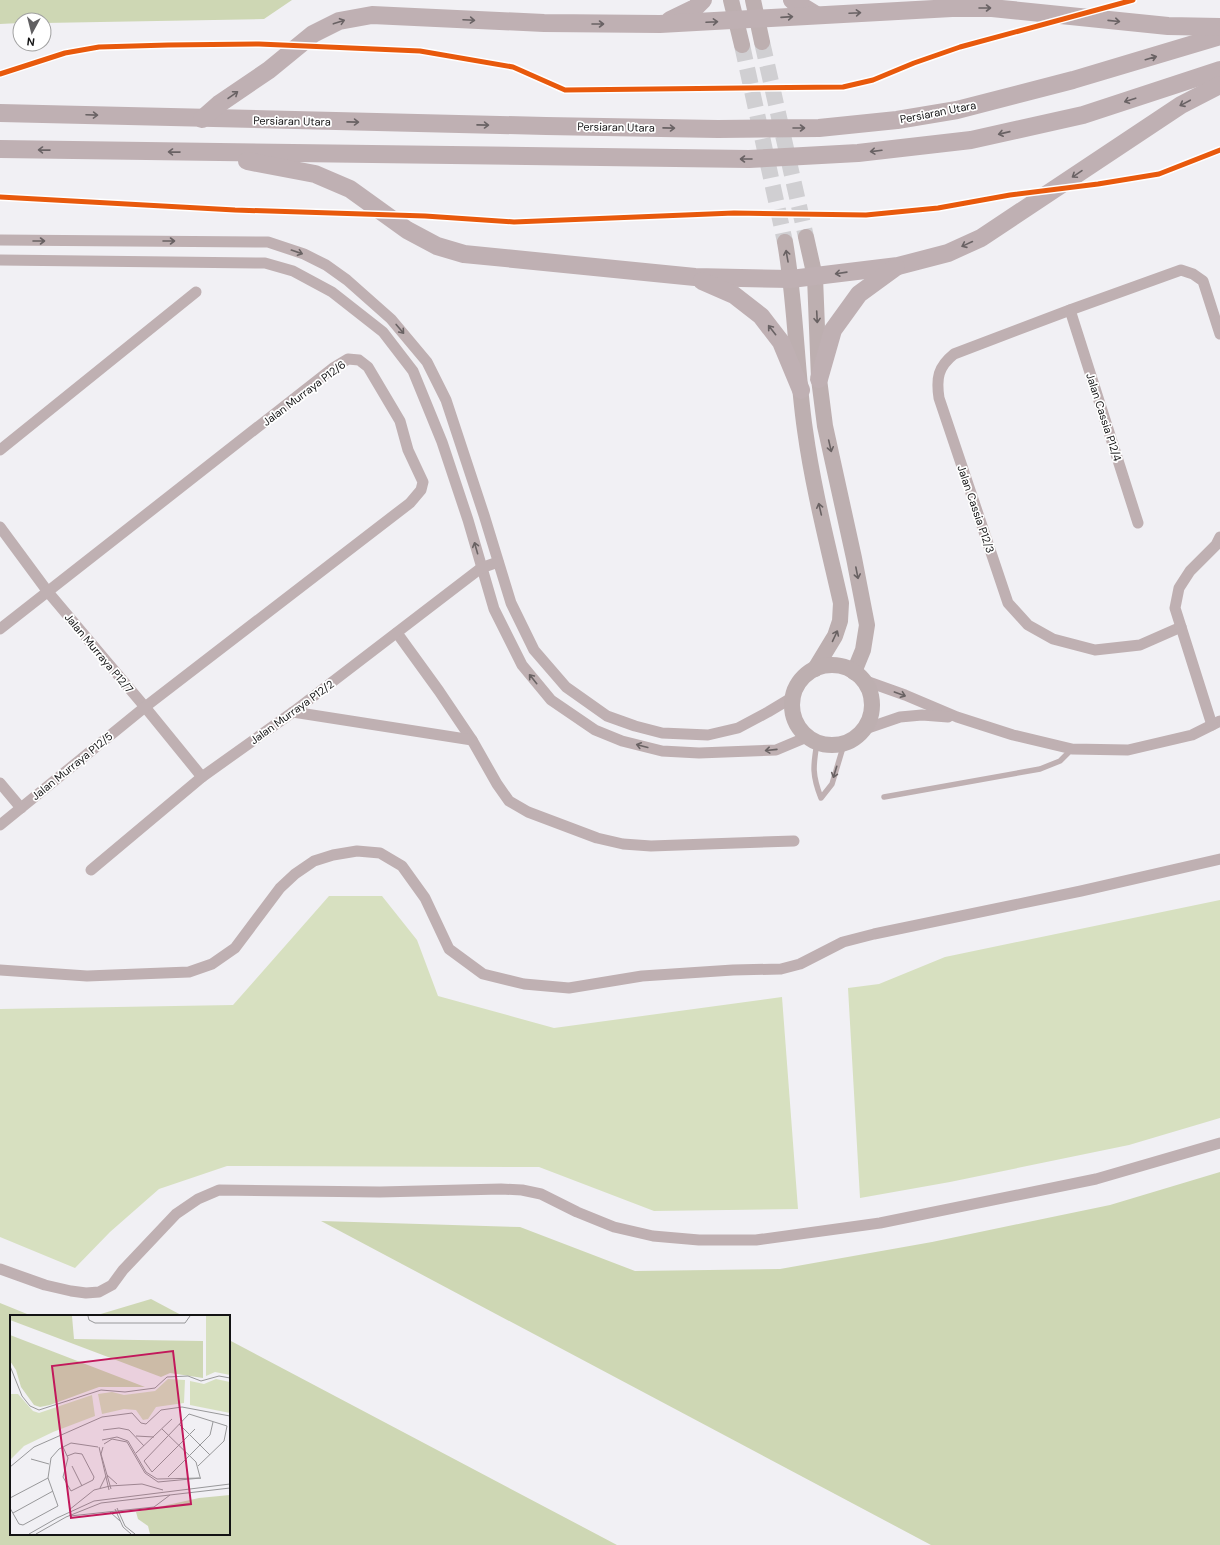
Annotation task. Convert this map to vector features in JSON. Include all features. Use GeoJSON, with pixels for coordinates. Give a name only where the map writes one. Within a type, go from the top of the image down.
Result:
{"type":"FeatureCollection","features":[{"type":"Feature","properties":{"kind":"main road"},"geometry":{"type":"LineString","coordinates":[[660,24],[695,8],[703,0]]}},
{"type":"Feature","properties":{"kind":"main road"},"geometry":{"type":"LineString","coordinates":[[792,0],[816,15]]}},
{"type":"Feature","properties":{"kind":"main road"},"geometry":{"type":"LineString","coordinates":[[202,119],[219,104],[269,70],[313,34],[339,21],[372,16],[544,23],[660,24],[952,8],[992,8],[1142,24],[1220,27]]}},
{"type":"Feature","properties":{"kind":"main road","name":"Persiaran Utara"},"geometry":{"type":"LineString","coordinates":[[0,113],[202,119],[718,129],[820,128],[897,120],[957,110],[1073,80],[1220,36]]}},
{"type":"Feature","properties":{"kind":"main road"},"geometry":{"type":"LineString","coordinates":[[0,149],[749,159],[858,154],[971,140],[1083,115],[1220,70]]}},
{"type":"Feature","properties":{"kind":"main road"},"geometry":{"type":"LineString","coordinates":[[213,153],[315,174],[350,189],[407,230],[437,246],[464,254],[695,277],[791,279],[898,266],[948,253],[981,238],[1181,105],[1220,85]]}},
{"type":"Feature","properties":{"kind":"main road"},"geometry":{"type":"LineString","coordinates":[[819,379],[833,330],[859,294],[898,266]]}},
{"type":"Feature","properties":{"kind":"main road"},"geometry":{"type":"LineString","coordinates":[[695,277],[734,295],[761,316],[781,342],[801,390]]}},
{"type":"Feature","properties":{"kind":"street"},"geometry":{"type":"LineString","coordinates":[[731,0],[742,45]]}},
{"type":"Feature","properties":{"kind":"street"},"geometry":{"type":"LineString","coordinates":[[753,0],[762,42]]}},
{"type":"Feature","properties":{"kind":"street"},"geometry":{"type":"LineString","coordinates":[[806,237],[815,277],[819,379],[825,426],[867,625],[864,650],[858,676]]}},
{"type":"Feature","properties":{"kind":"street"},"geometry":{"type":"LineString","coordinates":[[0,240],[268,242],[304,254],[326,265],[347,280],[391,319],[427,362],[446,400],[511,603],[534,650],[566,687],[607,716],[635,726],[662,732],[708,735],[738,728],[793,697]]}},
{"type":"Feature","properties":{"kind":"street"},"geometry":{"type":"LineString","coordinates":[[785,242],[791,279],[805,431],[841,603],[840,621],[835,636],[815,669],[800,681],[795,688],[792,708],[794,719],[799,729],[812,740],[830,746],[844,744],[856,738],[865,729],[870,719],[872,709],[872,699],[868,689],[858,676]]}},
{"type":"Feature","properties":{"kind":"street"},"geometry":{"type":"LineString","coordinates":[[0,260],[265,263],[293,271],[332,292],[383,332],[413,370],[442,442],[468,520],[494,609],[522,665],[551,700],[594,730],[622,741],[662,751],[699,754],[776,750],[812,740]]}},
{"type":"Feature","properties":{"kind":"street","name":"Jalan Cassia P12/3"},"geometry":{"type":"LineString","coordinates":[[1181,627],[1140,645],[1095,650],[1053,639],[1028,625],[1008,603],[939,398],[937,386],[939,374],[944,362],[954,354],[1181,270],[1193,274],[1203,281],[1220,334]]}},
{"type":"Feature","properties":{"kind":"street"},"geometry":{"type":"LineString","coordinates":[[0,450],[196,292]]}},
{"type":"Feature","properties":{"kind":"street","name":"Jalan Cassia P12/4"},"geometry":{"type":"LineString","coordinates":[[1070,310],[1138,523]]}},
{"type":"Feature","properties":{"kind":"street","name":"Jalan Murraya P12/6"},"geometry":{"type":"LineString","coordinates":[[0,629],[333,368],[348,359],[359,360],[368,367],[400,421],[408,450],[423,482],[421,490],[410,503],[145,707]]}},
{"type":"Feature","properties":{"kind":"street","name":"Jalan Murraya P12/7"},"geometry":{"type":"LineString","coordinates":[[0,527],[48,592],[202,777]]}},
{"type":"Feature","properties":{"kind":"street"},"geometry":{"type":"LineString","coordinates":[[815,669],[825,666],[844,668],[858,676],[957,717],[1013,736],[1072,749],[1128,750],[1192,734],[1216,723],[1175,608],[1179,588],[1190,571],[1216,545],[1220,537]]}},
{"type":"Feature","properties":{"kind":"street","name":"Jalan Murraya P12/2"},"geometry":{"type":"LineString","coordinates":[[91,870],[202,777],[293,712],[481,568],[498,562]]}},
{"type":"Feature","properties":{"kind":"street"},"geometry":{"type":"LineString","coordinates":[[397,633],[472,740],[509,801],[528,812],[597,838],[623,844],[651,846],[794,841]]}},
{"type":"Feature","properties":{"kind":"street","name":"Jalan Murraya P12/5"},"geometry":{"type":"LineString","coordinates":[[0,825],[145,707]]}},
{"type":"Feature","properties":{"kind":"street"},"geometry":{"type":"LineString","coordinates":[[293,712],[472,740]]}},
{"type":"Feature","properties":{"kind":"street"},"geometry":{"type":"LineString","coordinates":[[865,729],[900,717],[922,715],[957,717]]}},
{"type":"Feature","properties":{"kind":"street"},"geometry":{"type":"LineString","coordinates":[[0,783],[21,808]]}},
{"type":"Feature","properties":{"kind":"street"},"geometry":{"type":"LineString","coordinates":[[0,970],[87,976],[189,972],[212,964],[235,948],[280,888],[301,870],[314,861],[356,851],[380,853],[402,866],[425,898],[449,949],[483,974],[524,984],[569,988],[642,976],[733,970],[781,969],[800,964],[843,942],[874,934],[1081,891],[1220,859]]}},
{"type":"Feature","properties":{"kind":"street"},"geometry":{"type":"LineString","coordinates":[[0,1269],[45,1285],[86,1293],[99,1292],[112,1285],[123,1270],[176,1214],[198,1199],[219,1190],[380,1192],[501,1189],[522,1190],[541,1194],[576,1212],[614,1227],[653,1236],[699,1240],[756,1240],[880,1223],[1096,1179],[1220,1143]]}},
{"type":"Feature","properties":{"kind":"lane"},"geometry":{"type":"LineString","coordinates":[[812,740],[815,783],[821,798],[832,784],[844,744]]}},
{"type":"Feature","properties":{"kind":"lane"},"geometry":{"type":"LineString","coordinates":[[884,797],[1040,769],[1060,761],[1072,749]]}},
{"type":"Feature","properties":{"kind":"green space"},"geometry":{"type":"Polygon","coordinates":[[[0,0],[292,0],[264,19],[52,23],[52,12],[12,12],[12,23],[0,24],[0,0]]]}},
{"type":"Feature","properties":{"kind":"green space"},"geometry":{"type":"Polygon","coordinates":[[[329,896],[382,896],[417,940],[438,996],[554,1028],[782,997],[798,1209],[654,1211],[539,1167],[227,1166],[159,1189],[110,1232],[75,1268],[0,1237],[0,1009],[233,1005],[329,896]]]}},
{"type":"Feature","properties":{"kind":"green space"},"geometry":{"type":"Polygon","coordinates":[[[1220,900],[1220,1118],[1129,1145],[950,1182],[860,1198],[848,988],[879,984],[945,957],[1220,900]]]}},
{"type":"Feature","properties":{"kind":"green space"},"geometry":{"type":"Polygon","coordinates":[[[1220,1172],[1220,1545],[931,1545],[321,1221],[520,1227],[635,1271],[780,1269],[932,1242],[1110,1205],[1220,1172]]]}},
{"type":"Feature","properties":{"kind":"green space"},"geometry":{"type":"Polygon","coordinates":[[[151,1299],[181,1315],[97,1315],[151,1299]]]}},
{"type":"Feature","properties":{"kind":"green space"},"geometry":{"type":"Polygon","coordinates":[[[0,1303],[30,1315],[10,1315],[10,1535],[230,1535],[230,1341],[617,1545],[0,1545],[0,1303]]]}},
{"type":"Feature","properties":{"kind":"tunnel"},"geometry":{"type":"LineString","coordinates":[[762,42],[806,237]]}},
{"type":"Feature","properties":{"kind":"tunnel"},"geometry":{"type":"LineString","coordinates":[[742,45],[785,242]]}},
{"type":"Feature","properties":{"kind":"cycle path"},"geometry":{"type":"LineString","coordinates":[[0,74],[65,53],[99,47],[259,44],[420,51],[513,67],[565,90],[843,87],[873,80],[914,63],[960,47],[1133,0]]}},
{"type":"Feature","properties":{"kind":"cycle path"},"geometry":{"type":"LineString","coordinates":[[0,197],[235,210],[425,216],[514,222],[734,213],[866,215],[938,208],[1010,195],[1098,184],[1159,174],[1220,150]]}}]}
